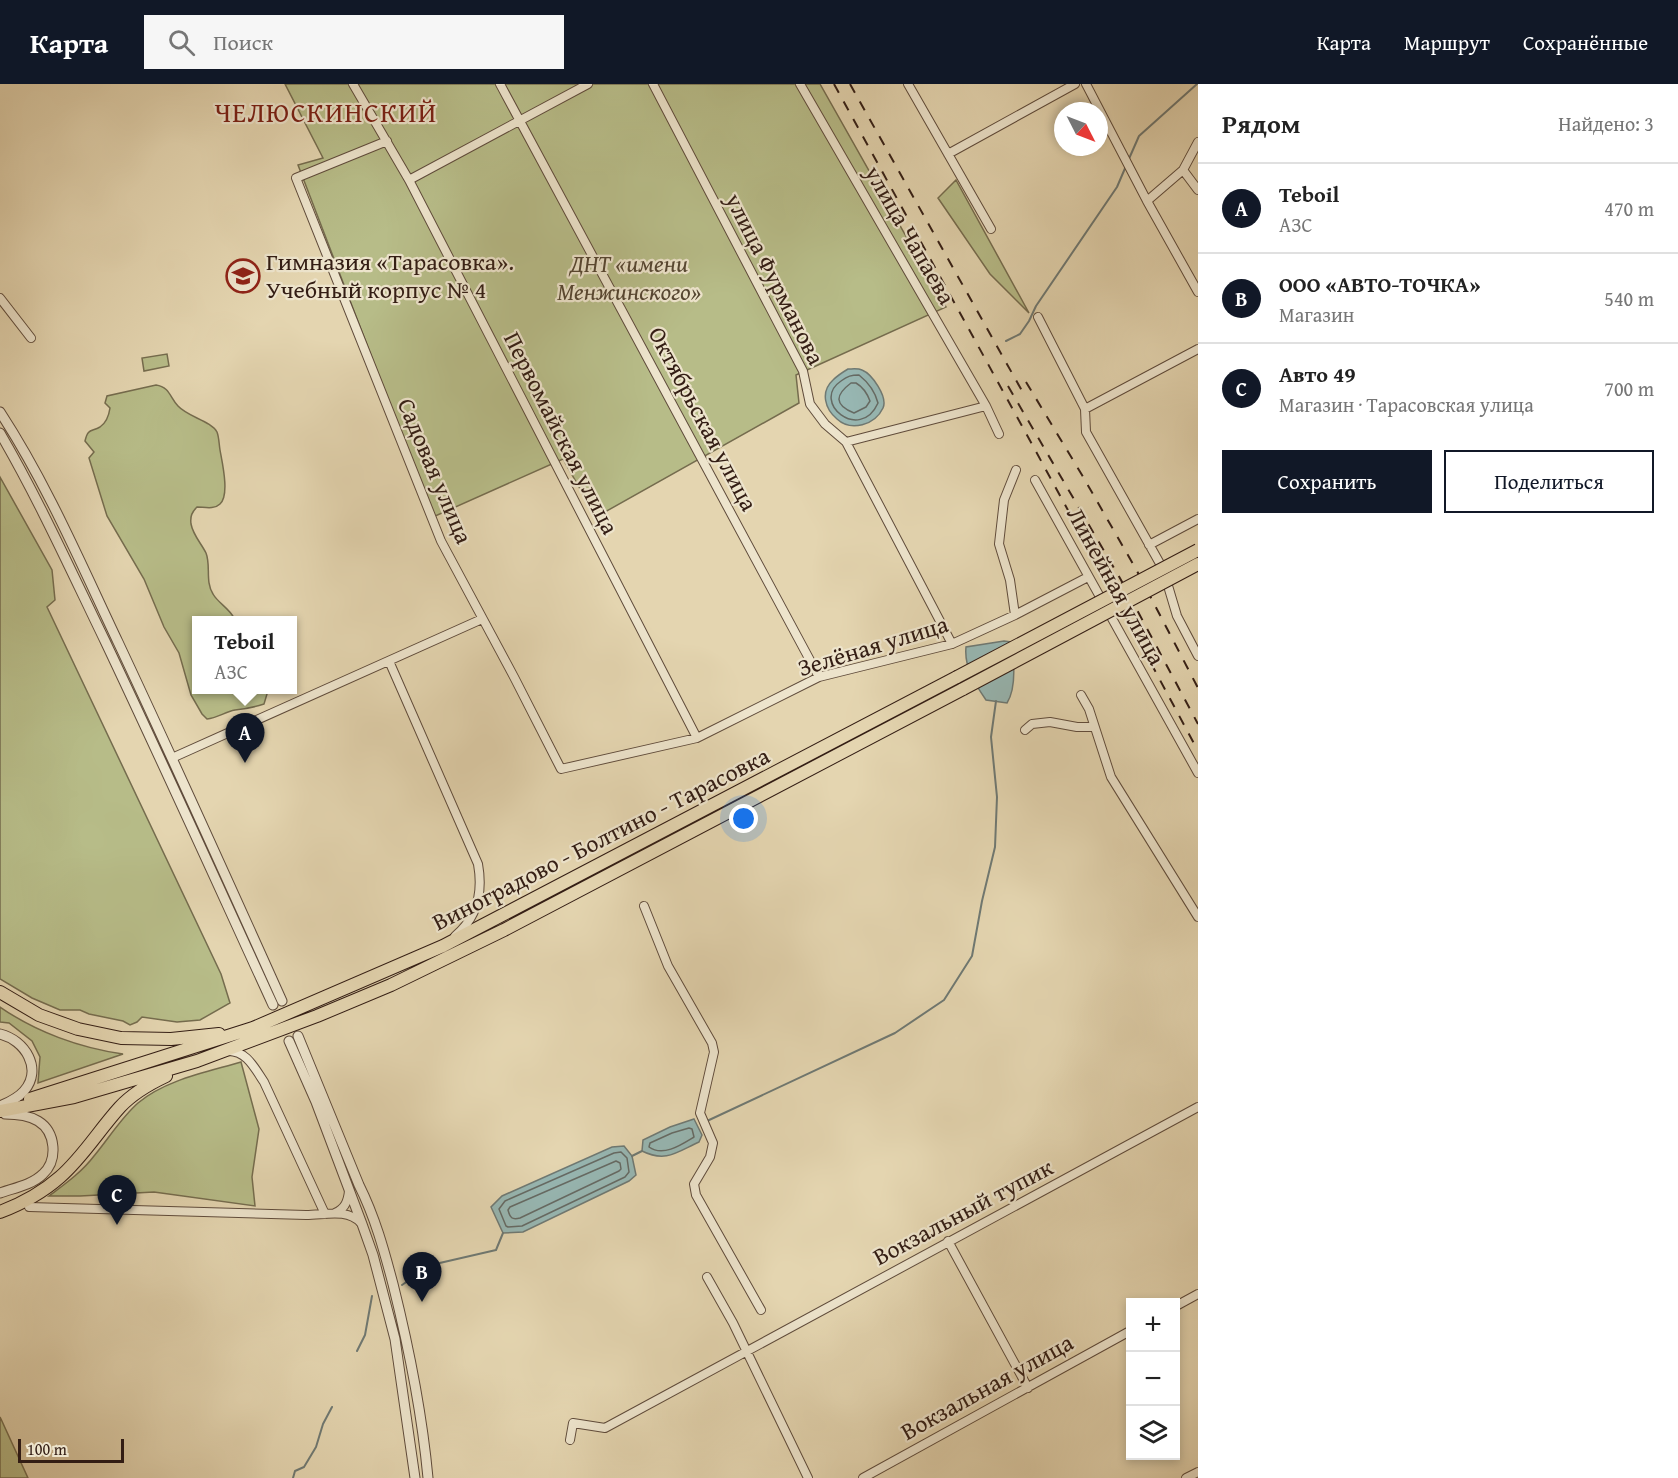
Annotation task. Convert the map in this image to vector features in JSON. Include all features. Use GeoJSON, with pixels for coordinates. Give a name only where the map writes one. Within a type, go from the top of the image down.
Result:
{"type":"FeatureCollection","features":[{"type":"Feature","properties":{"kind":"main road","name":"Виноградово - Болтино - Тарасовка"},"geometry":{"type":"LineString","coordinates":[[0,1110],[253,1029],[443,946],[1198,550]]}},
{"type":"Feature","properties":{"kind":"main road","name":"Виноградово - Болтино - Тарасовка"},"geometry":{"type":"LineString","coordinates":[[0,1110],[74,1097],[197,1061],[318,1016],[401,980],[504,930],[1198,564]]}},
{"type":"Feature","properties":{"kind":"main road"},"geometry":{"type":"LineString","coordinates":[[0,992],[39,1015],[78,1029],[121,1038],[171,1039],[253,1029]]}},
{"type":"Feature","properties":{"kind":"main road"},"geometry":{"type":"LineString","coordinates":[[0,1212],[34,1196],[59,1178],[81,1156],[122,1105],[136,1093],[153,1082],[197,1061]]}},
{"type":"Feature","properties":{"kind":"street","name":"Первомайская улица"},"geometry":{"type":"LineString","coordinates":[[353,84],[409,180],[697,738]]}},
{"type":"Feature","properties":{"kind":"street","name":"Октябрьская улица"},"geometry":{"type":"LineString","coordinates":[[500,84],[819,677]]}},
{"type":"Feature","properties":{"kind":"street"},"geometry":{"type":"LineString","coordinates":[[409,180],[588,84]]}},
{"type":"Feature","properties":{"kind":"street","name":"улица Фурманова"},"geometry":{"type":"LineString","coordinates":[[653,84],[803,371],[810,404],[825,424],[846,442],[952,644]]}},
{"type":"Feature","properties":{"kind":"street","name":"улица Чапаева"},"geometry":{"type":"LineString","coordinates":[[800,84],[986,406]]}},
{"type":"Feature","properties":{"kind":"street"},"geometry":{"type":"LineString","coordinates":[[908,84],[991,229]]}},
{"type":"Feature","properties":{"kind":"street"},"geometry":{"type":"LineString","coordinates":[[948,154],[1075,84]]}},
{"type":"Feature","properties":{"kind":"street"},"geometry":{"type":"LineString","coordinates":[[1086,84],[1147,201],[1198,291]]}},
{"type":"Feature","properties":{"kind":"street","name":"Садовая улица"},"geometry":{"type":"LineString","coordinates":[[387,141],[296,178],[441,541],[561,769]]}},
{"type":"Feature","properties":{"kind":"street"},"geometry":{"type":"LineString","coordinates":[[1147,201],[1182,170],[1198,142]]}},
{"type":"Feature","properties":{"kind":"street"},"geometry":{"type":"LineString","coordinates":[[1182,170],[1198,190]]}},
{"type":"Feature","properties":{"kind":"street"},"geometry":{"type":"LineString","coordinates":[[0,298],[31,338]]}},
{"type":"Feature","properties":{"kind":"street"},"geometry":{"type":"LineString","coordinates":[[1038,317],[1085,410],[1086,432],[1163,569],[1177,616],[1198,656]]}},
{"type":"Feature","properties":{"kind":"street"},"geometry":{"type":"LineString","coordinates":[[1085,410],[1198,349]]}},
{"type":"Feature","properties":{"kind":"street"},"geometry":{"type":"LineString","coordinates":[[846,442],[986,406],[999,434]]}},
{"type":"Feature","properties":{"kind":"street"},"geometry":{"type":"LineString","coordinates":[[0,412],[31,463],[183,780],[278,1003],[74,576],[0,433]]}},
{"type":"Feature","properties":{"kind":"street"},"geometry":{"type":"LineString","coordinates":[[1015,615],[1010,580],[999,544],[1004,500],[1016,470]]}},
{"type":"Feature","properties":{"kind":"street","name":"Линейная улица"},"geometry":{"type":"LineString","coordinates":[[1035,480],[1198,773]]}},
{"type":"Feature","properties":{"kind":"street"},"geometry":{"type":"LineString","coordinates":[[1149,544],[1198,519]]}},
{"type":"Feature","properties":{"kind":"street","name":"Зелёная улица"},"geometry":{"type":"LineString","coordinates":[[561,769],[697,738],[819,677],[952,644],[1015,615],[1088,577]]}},
{"type":"Feature","properties":{"kind":"street"},"geometry":{"type":"LineString","coordinates":[[172,758],[483,619]]}},
{"type":"Feature","properties":{"kind":"street"},"geometry":{"type":"LineString","coordinates":[[389,661],[478,864],[481,880],[478,902],[471,919],[443,946]]}},
{"type":"Feature","properties":{"kind":"street"},"geometry":{"type":"LineString","coordinates":[[1081,695],[1089,709],[1112,777],[1198,917]]}},
{"type":"Feature","properties":{"kind":"street"},"geometry":{"type":"LineString","coordinates":[[1025,730],[1032,724],[1050,722],[1077,727],[1094,727]]}},
{"type":"Feature","properties":{"kind":"street"},"geometry":{"type":"LineString","coordinates":[[644,906],[668,966],[712,1043],[714,1052],[700,1113],[713,1143],[710,1157],[694,1184],[696,1195],[761,1310]]}},
{"type":"Feature","properties":{"kind":"street"},"geometry":{"type":"LineString","coordinates":[[0,1034],[22,1046],[32,1069],[26,1090],[0,1110]]}},
{"type":"Feature","properties":{"kind":"street"},"geometry":{"type":"LineString","coordinates":[[415,1478],[395,1339],[373,1256],[294,1039],[369,1206],[382,1244],[406,1336],[426,1453],[428,1478]]}},
{"type":"Feature","properties":{"kind":"street"},"geometry":{"type":"LineString","coordinates":[[222,1052],[232,1051],[244,1054],[253,1064],[264,1082],[325,1214]]}},
{"type":"Feature","properties":{"kind":"street","name":"Вокзальный тупик"},"geometry":{"type":"LineString","coordinates":[[570,1440],[573,1423],[605,1428],[1198,1107]]}},
{"type":"Feature","properties":{"kind":"street"},"geometry":{"type":"LineString","coordinates":[[0,1110],[38,1120],[48,1131],[54,1147],[53,1158],[45,1173],[30,1183],[0,1193]]}},
{"type":"Feature","properties":{"kind":"street"},"geometry":{"type":"LineString","coordinates":[[335,1213],[346,1205],[349,1191]]}},
{"type":"Feature","properties":{"kind":"street"},"geometry":{"type":"LineString","coordinates":[[29,1207],[306,1215],[335,1213],[350,1215],[362,1224]]}},
{"type":"Feature","properties":{"kind":"street"},"geometry":{"type":"LineString","coordinates":[[948,1241],[1028,1388]]}},
{"type":"Feature","properties":{"kind":"street"},"geometry":{"type":"LineString","coordinates":[[707,1277],[733,1323],[808,1478]]}},
{"type":"Feature","properties":{"kind":"street"},"geometry":{"type":"LineString","coordinates":[[1180,1304],[1198,1294]]}},
{"type":"Feature","properties":{"kind":"street","name":"Вокзальная улица"},"geometry":{"type":"LineString","coordinates":[[863,1478],[1126,1334]]}},
{"type":"Feature","properties":{"kind":"street"},"geometry":{"type":"LineString","coordinates":[[1186,1478],[1198,1472]]}},
{"type":"Feature","properties":{"kind":"green space","name":"ДНТ «имени Менжинского»"},"geometry":{"type":"Polygon","coordinates":[[[285,84],[820,84],[946,307],[796,375],[799,403],[596,517],[563,459],[433,517],[298,165],[323,158],[285,84]]]}},
{"type":"Feature","properties":{"kind":"green space"},"geometry":{"type":"Polygon","coordinates":[[[956,180],[1029,313],[990,274],[938,198],[956,180]]]}},
{"type":"Feature","properties":{"kind":"green space"},"geometry":{"type":"Polygon","coordinates":[[[167,354],[169,366],[144,371],[142,358],[167,354]]]}},
{"type":"Feature","properties":{"kind":"green space"},"geometry":{"type":"Polygon","coordinates":[[[156,385],[161,386],[167,390],[182,410],[205,422],[217,432],[224,470],[223,500],[215,507],[197,507],[192,514],[191,521],[193,532],[206,553],[211,589],[215,597],[233,616],[192,616],[192,694],[267,694],[264,704],[207,719],[191,695],[179,653],[164,627],[144,579],[107,516],[89,458],[94,452],[85,441],[86,437],[89,432],[100,427],[107,419],[110,408],[105,403],[107,396],[156,385]]]}},
{"type":"Feature","properties":{"kind":"green space"},"geometry":{"type":"Polygon","coordinates":[[[0,477],[52,570],[55,600],[47,607],[221,974],[230,1003],[200,1020],[177,1022],[142,1017],[130,1025],[123,1021],[80,1010],[60,1010],[32,998],[0,979],[0,477]]]}},
{"type":"Feature","properties":{"kind":"green space"},"geometry":{"type":"Polygon","coordinates":[[[0,1007],[28,1024],[59,1038],[91,1048],[123,1054],[38,1083],[40,1057],[32,1041],[9,1023],[0,1022],[0,1007]]]}},
{"type":"Feature","properties":{"kind":"green space"},"geometry":{"type":"Polygon","coordinates":[[[241,1062],[259,1129],[252,1177],[255,1206],[154,1192],[49,1196],[84,1167],[126,1115],[149,1095],[173,1083],[241,1062]]]}},
{"type":"Feature","properties":{"kind":"green space"},"geometry":{"type":"Polygon","coordinates":[[[0,1417],[1,1419],[28,1478],[0,1478],[0,1417]]]}},
{"type":"Feature","properties":{"kind":"water"},"geometry":{"type":"Polygon","coordinates":[[[848,369],[859,369],[866,372],[878,386],[883,398],[883,408],[879,414],[862,425],[843,423],[833,415],[827,405],[826,390],[836,377],[848,369]]]}},
{"type":"Feature","properties":{"kind":"water"},"geometry":{"type":"Polygon","coordinates":[[[1011,642],[1014,665],[1012,689],[1007,703],[986,700],[971,675],[966,654],[966,647],[1011,642]]]}},
{"type":"Feature","properties":{"kind":"water"},"geometry":{"type":"Polygon","coordinates":[[[694,1119],[702,1135],[699,1142],[665,1156],[642,1151],[643,1140],[694,1119]]]}},
{"type":"Feature","properties":{"kind":"water"},"geometry":{"type":"Polygon","coordinates":[[[624,1146],[632,1156],[636,1175],[629,1181],[523,1232],[503,1233],[491,1207],[502,1196],[612,1147],[624,1146]]]}},
{"type":"Feature","properties":{"kind":"waterway"},"geometry":{"type":"LineString","coordinates":[[1128,161],[1139,136],[1197,84]]}},
{"type":"Feature","properties":{"kind":"waterway"},"geometry":{"type":"LineString","coordinates":[[1006,341],[1020,334],[1029,321],[1036,306],[1117,187],[1126,166]]}},
{"type":"Feature","properties":{"kind":"waterway"},"geometry":{"type":"LineString","coordinates":[[707,1121],[895,1033],[944,1000],[972,956],[995,847],[997,797],[991,737],[996,701]]}},
{"type":"Feature","properties":{"kind":"waterway"},"geometry":{"type":"LineString","coordinates":[[632,1156],[642,1151]]}},
{"type":"Feature","properties":{"kind":"waterway"},"geometry":{"type":"LineString","coordinates":[[402,1285],[431,1265],[496,1250],[503,1233]]}},
{"type":"Feature","properties":{"kind":"waterway"},"geometry":{"type":"LineString","coordinates":[[357,1351],[365,1335],[372,1296]]}},
{"type":"Feature","properties":{"kind":"waterway"},"geometry":{"type":"LineString","coordinates":[[293,1478],[295,1471],[304,1467],[316,1447],[323,1424],[332,1407]]}},
{"type":"Feature","properties":{"kind":"railway"},"geometry":{"type":"LineString","coordinates":[[834,84],[1198,751]]}},
{"type":"Feature","properties":{"kind":"railway"},"geometry":{"type":"LineString","coordinates":[[850,84],[1026,398]]}},
{"type":"Feature","properties":{"kind":"railway"},"geometry":{"type":"LineString","coordinates":[[1026,382],[1137,571],[1198,688]]}},
{"type":"Feature","properties":{"kind":"railway"},"geometry":{"type":"LineString","coordinates":[[1008,386],[1121,580],[1198,724]]}},
{"type":"Feature","properties":{"kind":"place","name":"Гимназия «Тарасовка». Учебный корпус № 4"},"geometry":{"type":"Point","coordinates":[243,276]}},
{"type":"Feature","properties":{"kind":"place","name":"Teboil"},"geometry":{"type":"Point","coordinates":[245,763]}},
{"type":"Feature","properties":{"kind":"place","name":"Авто 49"},"geometry":{"type":"Point","coordinates":[117,1225]}},
{"type":"Feature","properties":{"kind":"place","name":"ООО «АВТО-ТОЧКА»"},"geometry":{"type":"Point","coordinates":[422,1302]}},
{"type":"Feature","properties":{"kind":"district","name":"ЧЕЛЮСКИНСКИЙ"},"geometry":{"type":"Point","coordinates":[326,113]}}]}
